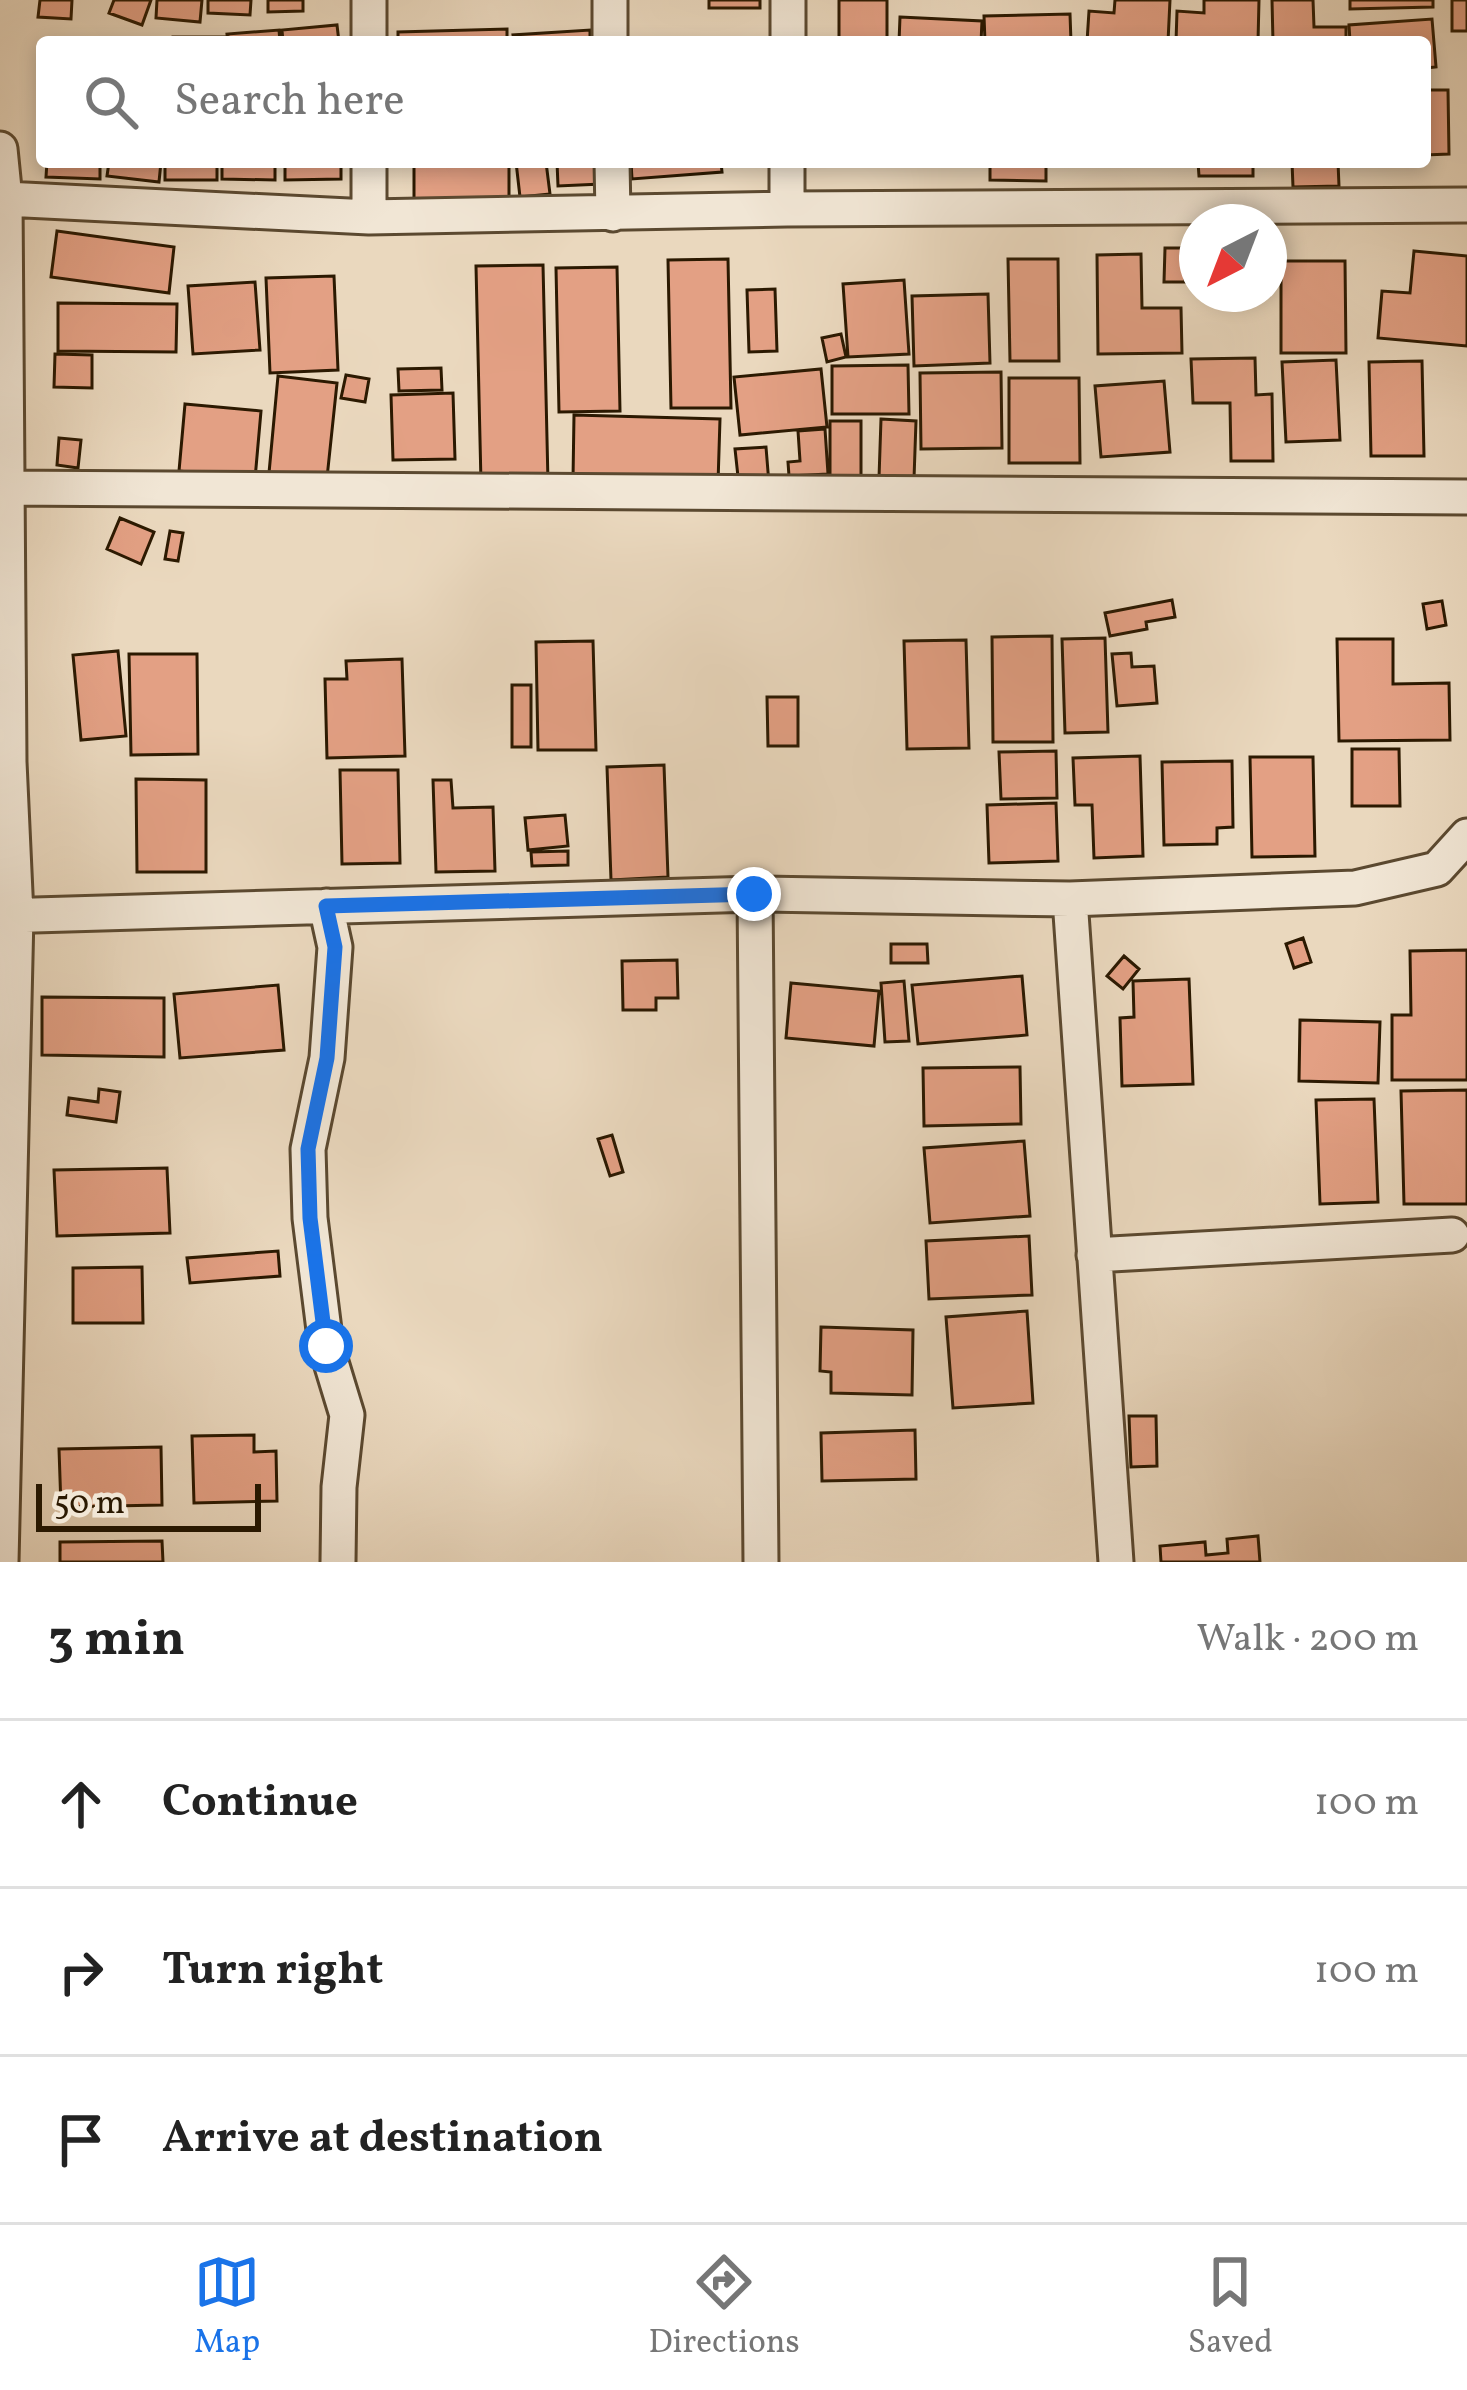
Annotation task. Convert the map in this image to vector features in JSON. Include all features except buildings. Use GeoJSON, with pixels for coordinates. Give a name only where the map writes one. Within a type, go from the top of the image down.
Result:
{"type":"FeatureCollection","features":[{"type":"Feature","properties":{"kind":"street"},"geometry":{"type":"LineString","coordinates":[[369,0],[369,36]]}},
{"type":"Feature","properties":{"kind":"street"},"geometry":{"type":"LineString","coordinates":[[610,0],[610,36]]}},
{"type":"Feature","properties":{"kind":"street"},"geometry":{"type":"LineString","coordinates":[[788,0],[788,36]]}},
{"type":"Feature","properties":{"kind":"street"},"geometry":{"type":"LineString","coordinates":[[0,149],[5,199],[8,915],[1,1562]]}},
{"type":"Feature","properties":{"kind":"street"},"geometry":{"type":"LineString","coordinates":[[369,168],[369,217]]}},
{"type":"Feature","properties":{"kind":"street"},"geometry":{"type":"LineString","coordinates":[[612,168],[613,214]]}},
{"type":"Feature","properties":{"kind":"street"},"geometry":{"type":"LineString","coordinates":[[787,168],[787,209]]}},
{"type":"Feature","properties":{"kind":"street"},"geometry":{"type":"LineString","coordinates":[[5,199],[369,217],[1467,205]]}},
{"type":"Feature","properties":{"kind":"street"},"geometry":{"type":"LineString","coordinates":[[3,489],[1467,497]]}},
{"type":"Feature","properties":{"kind":"street"},"geometry":{"type":"LineString","coordinates":[[8,915],[754,894],[1070,898],[1355,888],[1437,869],[1467,836]]}},
{"type":"Feature","properties":{"kind":"street"},"geometry":{"type":"LineString","coordinates":[[754,894],[761,1562]]}},
{"type":"Feature","properties":{"kind":"street"},"geometry":{"type":"LineString","coordinates":[[1070,898],[1116,1562]]}},
{"type":"Feature","properties":{"kind":"street"},"geometry":{"type":"LineString","coordinates":[[326,906],[335,947],[334,969],[327,1058],[308,1149],[310,1218],[326,1346],[347,1415],[338,1562]]}},
{"type":"Feature","properties":{"kind":"street"},"geometry":{"type":"LineString","coordinates":[[1094,1256],[1452,1235]]}},
{"type":"Feature","properties":{"kind":"route"},"geometry":{"type":"LineString","coordinates":[[326,1346],[310,1218],[308,1149],[327,1058],[335,947],[326,906],[754,894]]}}]}
